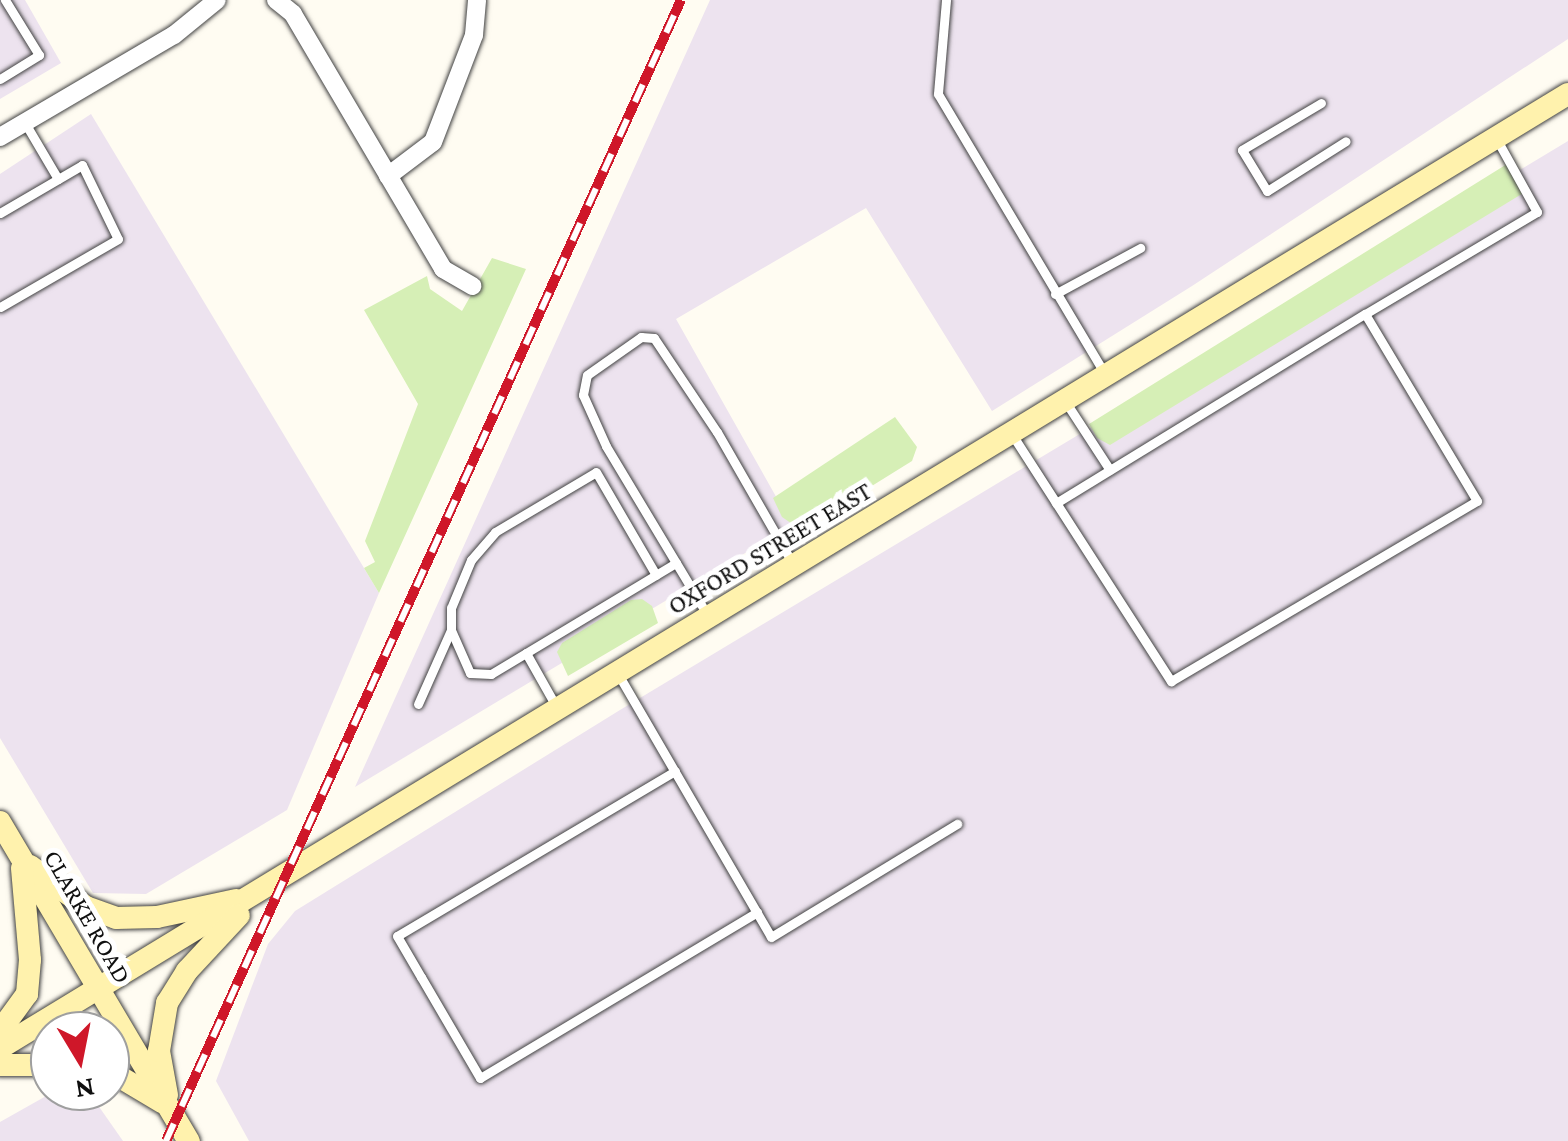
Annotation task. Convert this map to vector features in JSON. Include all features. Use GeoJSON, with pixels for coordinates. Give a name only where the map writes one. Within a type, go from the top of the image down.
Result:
{"type":"FeatureCollection","features":[{"type":"Feature","properties":{"kind":"main road","name":"OXFORD STREET EAST"},"geometry":{"type":"LineString","coordinates":[[0,1048],[1568,94]]}},
{"type":"Feature","properties":{"kind":"main road","name":"CLARKE ROAD"},"geometry":{"type":"LineString","coordinates":[[0,822],[189,1141]]}},
{"type":"Feature","properties":{"kind":"main road"},"geometry":{"type":"LineString","coordinates":[[22,860],[86,907],[116,918],[157,917],[258,894]]}},
{"type":"Feature","properties":{"kind":"main road"},"geometry":{"type":"LineString","coordinates":[[0,1030],[27,994],[30,960],[22,860]]}},
{"type":"Feature","properties":{"kind":"main road"},"geometry":{"type":"LineString","coordinates":[[169,1107],[159,1051],[167,1003],[188,971],[258,894]]}},
{"type":"Feature","properties":{"kind":"main road"},"geometry":{"type":"LineString","coordinates":[[0,1065],[30,1065]]}},
{"type":"Feature","properties":{"kind":"main road"},"geometry":{"type":"LineString","coordinates":[[130,1083],[169,1107]]}},
{"type":"Feature","properties":{"kind":"street"},"geometry":{"type":"LineString","coordinates":[[0,137],[174,36],[217,0]]}},
{"type":"Feature","properties":{"kind":"street"},"geometry":{"type":"LineString","coordinates":[[276,0],[293,14],[443,269],[472,286]]}},
{"type":"Feature","properties":{"kind":"street"},"geometry":{"type":"LineString","coordinates":[[388,176],[433,142],[474,35],[477,0]]}},
{"type":"Feature","properties":{"kind":"lane"},"geometry":{"type":"LineString","coordinates":[[0,79],[39,55],[5,0]]}},
{"type":"Feature","properties":{"kind":"lane"},"geometry":{"type":"LineString","coordinates":[[946,0],[938,94],[1106,376]]}},
{"type":"Feature","properties":{"kind":"lane"},"geometry":{"type":"LineString","coordinates":[[1321,103],[1242,150],[1268,191],[1346,142]]}},
{"type":"Feature","properties":{"kind":"lane"},"geometry":{"type":"LineString","coordinates":[[25,122],[58,179]]}},
{"type":"Feature","properties":{"kind":"lane"},"geometry":{"type":"LineString","coordinates":[[1056,503],[1537,212],[1496,138]]}},
{"type":"Feature","properties":{"kind":"lane"},"geometry":{"type":"LineString","coordinates":[[0,214],[82,165],[118,239],[0,308]]}},
{"type":"Feature","properties":{"kind":"lane"},"geometry":{"type":"LineString","coordinates":[[1055,294],[1140,248]]}},
{"type":"Feature","properties":{"kind":"lane"},"geometry":{"type":"LineString","coordinates":[[1012,434],[1170,681],[1477,501],[1365,314]]}},
{"type":"Feature","properties":{"kind":"lane"},"geometry":{"type":"LineString","coordinates":[[710,618],[606,446],[583,395],[587,375],[641,337],[654,338],[686,385],[795,566]]}},
{"type":"Feature","properties":{"kind":"lane"},"geometry":{"type":"LineString","coordinates":[[1065,401],[1110,470]]}},
{"type":"Feature","properties":{"kind":"lane"},"geometry":{"type":"LineString","coordinates":[[418,704],[450,630],[451,608],[470,560],[495,532],[596,472],[656,575]]}},
{"type":"Feature","properties":{"kind":"lane"},"geometry":{"type":"LineString","coordinates":[[450,630],[470,673],[491,674],[676,562]]}},
{"type":"Feature","properties":{"kind":"lane"},"geometry":{"type":"LineString","coordinates":[[526,652],[558,711]]}},
{"type":"Feature","properties":{"kind":"lane"},"geometry":{"type":"LineString","coordinates":[[618,674],[772,937],[957,824]]}},
{"type":"Feature","properties":{"kind":"lane"},"geometry":{"type":"LineString","coordinates":[[675,771],[397,936],[405,950],[480,1078],[757,912]]}},
{"type":"Feature","properties":{"kind":"shaded area"},"geometry":{"type":"Polygon","coordinates":[[[0,0],[25,0],[61,63],[0,99],[0,0]]]}},
{"type":"Feature","properties":{"kind":"shaded area"},"geometry":{"type":"Polygon","coordinates":[[[710,0],[1568,0],[1568,39],[1192,286],[992,411],[866,208],[676,319],[792,525],[355,787],[710,0]]]}},
{"type":"Feature","properties":{"kind":"shaded area"},"geometry":{"type":"Polygon","coordinates":[[[91,114],[379,593],[287,810],[146,894],[93,893],[0,738],[0,174],[91,114]]]}},
{"type":"Feature","properties":{"kind":"shaded area"},"geometry":{"type":"Polygon","coordinates":[[[1568,141],[1568,1141],[249,1141],[216,1081],[268,944],[295,911],[620,710],[1568,141]]]}},
{"type":"Feature","properties":{"kind":"shaded area"},"geometry":{"type":"Polygon","coordinates":[[[30,1105],[30,1111],[102,1111],[123,1141],[0,1141],[0,1122],[30,1105]]]}},
{"type":"Feature","properties":{"kind":"green space"},"geometry":{"type":"Polygon","coordinates":[[[1507,164],[1525,192],[1110,445],[1097,438],[1089,424],[1507,164]]]}},
{"type":"Feature","properties":{"kind":"green space"},"geometry":{"type":"Polygon","coordinates":[[[492,258],[526,269],[379,593],[364,568],[375,562],[365,541],[418,404],[364,310],[427,276],[430,289],[462,311],[492,258]]]}},
{"type":"Feature","properties":{"kind":"green space"},"geometry":{"type":"Polygon","coordinates":[[[895,417],[917,447],[912,461],[801,530],[782,517],[773,498],[895,417]]]}},
{"type":"Feature","properties":{"kind":"green space"},"geometry":{"type":"Polygon","coordinates":[[[642,599],[652,606],[658,623],[568,676],[557,652],[562,643],[631,600],[642,599]]]}},
{"type":"Feature","properties":{"kind":"railway"},"geometry":{"type":"LineString","coordinates":[[166,1141],[681,0]]}}]}
